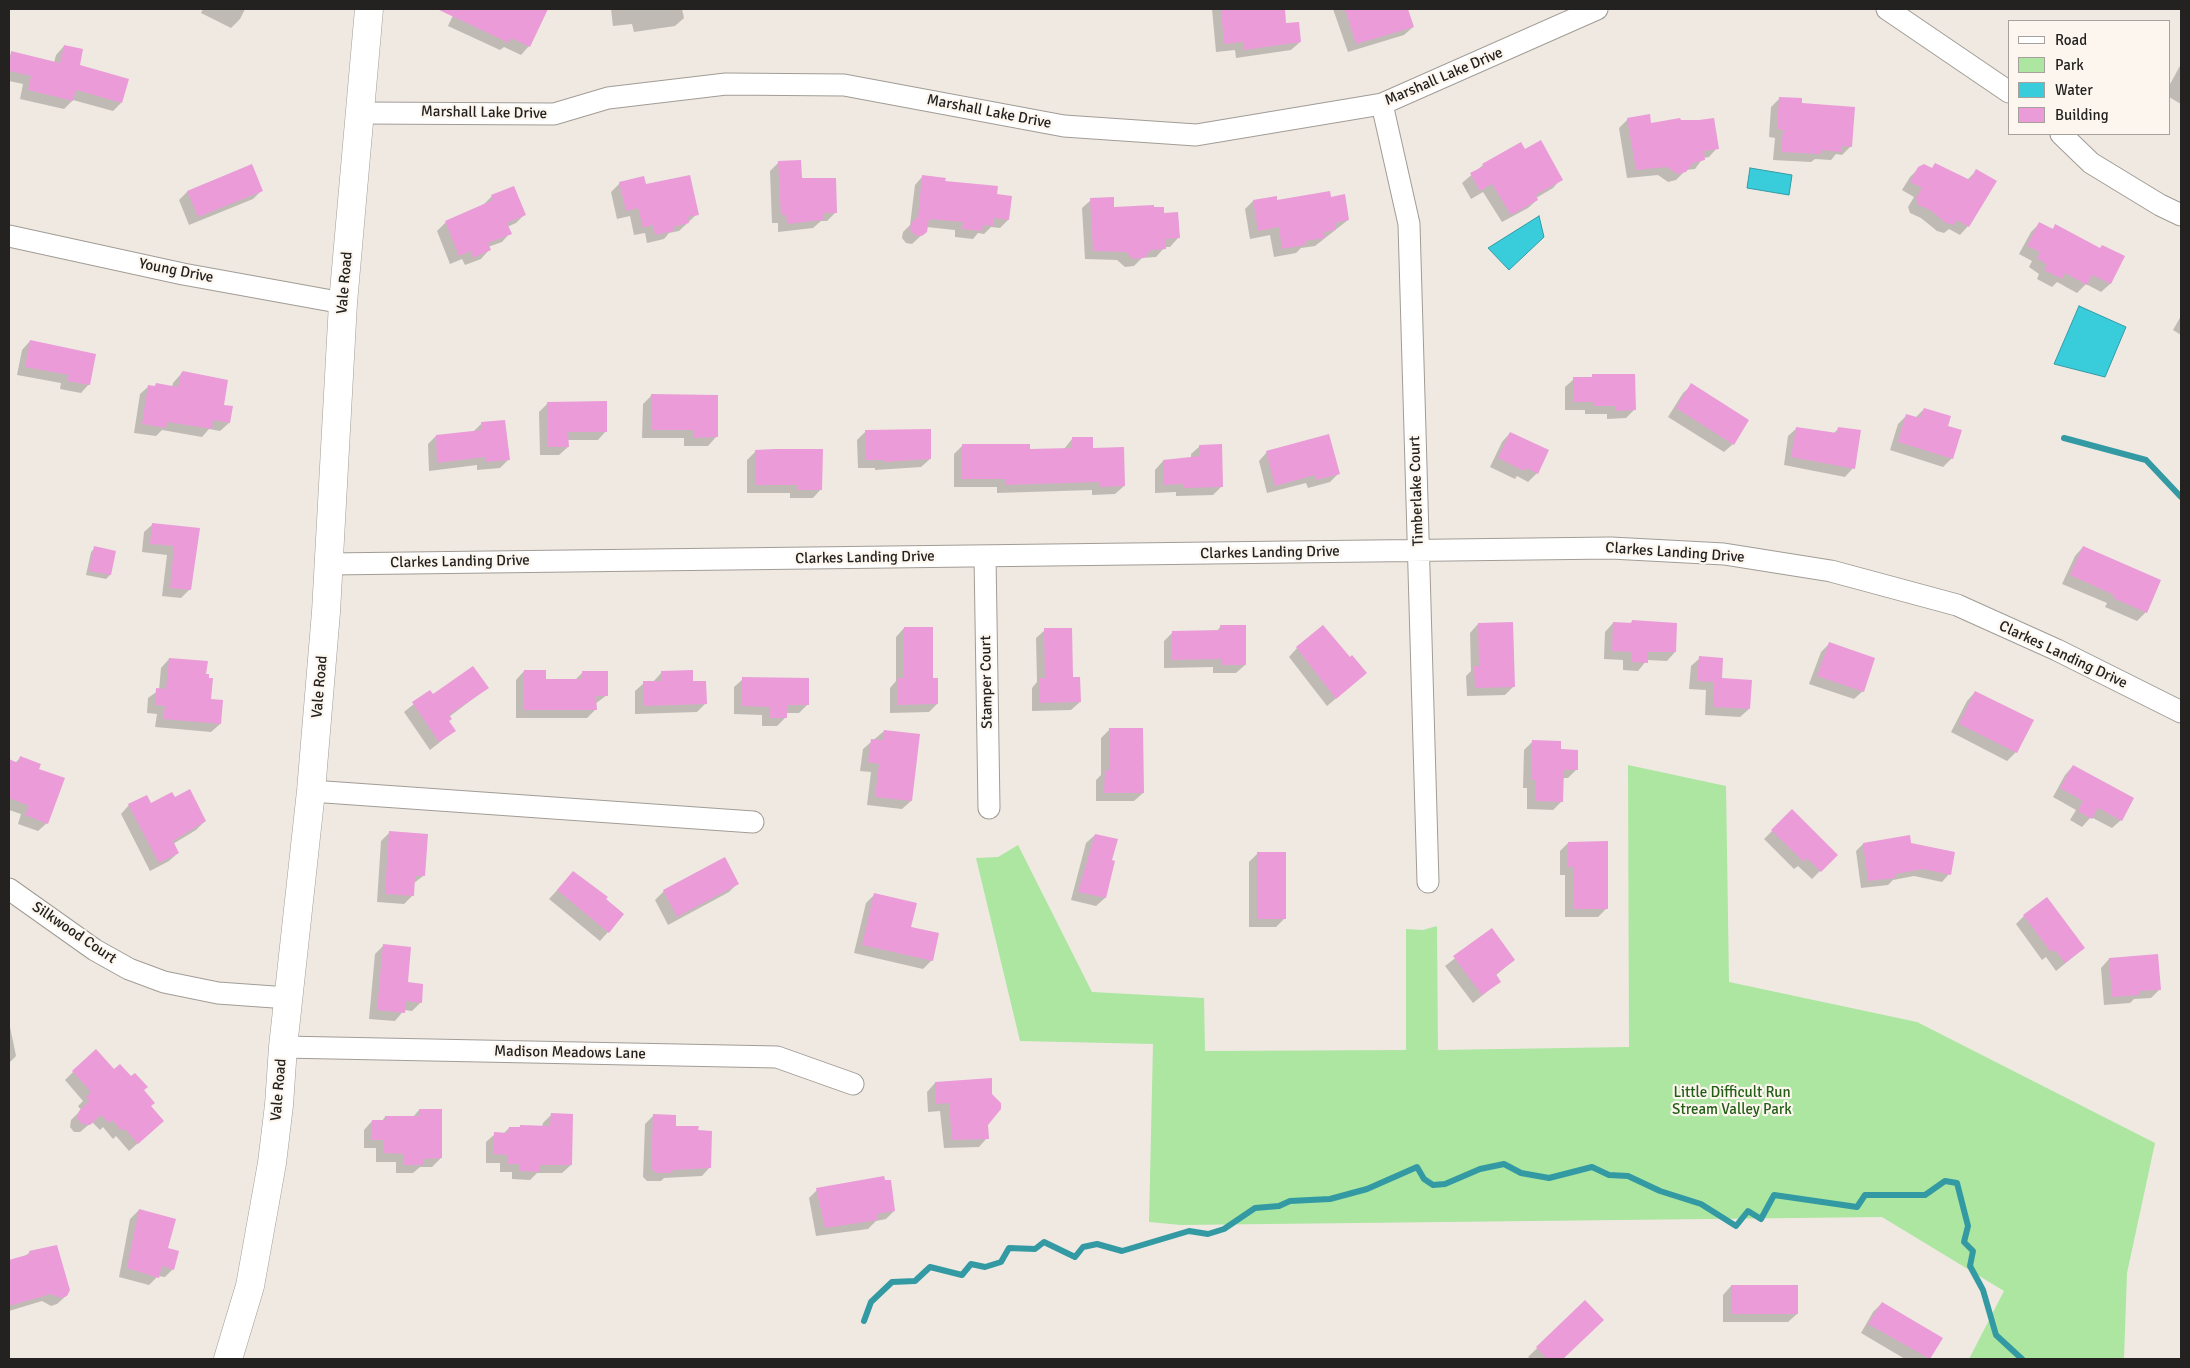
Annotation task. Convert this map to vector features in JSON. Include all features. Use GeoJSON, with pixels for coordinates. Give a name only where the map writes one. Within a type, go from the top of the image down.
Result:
{"type":"FeatureCollection","features":[{"type":"Feature","properties":{"kind":"main road","name":"Vale Road"},"geometry":{"type":"LineString","coordinates":[[228,1359],[250,1286],[262,1224],[278,1114],[283,1046],[311,791],[329,564],[330,509],[343,303],[370,9]]}},
{"type":"Feature","properties":{"kind":"street","name":"Marshall Lake Drive"},"geometry":{"type":"LineString","coordinates":[[361,113],[554,114],[608,98],[726,84],[844,84],[1064,126],[1196,135],[1382,104],[1597,9]]}},
{"type":"Feature","properties":{"kind":"street"},"geometry":{"type":"LineString","coordinates":[[1887,9],[2008,91]]}},
{"type":"Feature","properties":{"kind":"street","name":"Timberlake Court"},"geometry":{"type":"LineString","coordinates":[[1382,104],[1409,224],[1428,882]]}},
{"type":"Feature","properties":{"kind":"street"},"geometry":{"type":"LineString","coordinates":[[2062,135],[2091,163],[2160,206],[2181,215]]}},
{"type":"Feature","properties":{"kind":"street","name":"Young Drive"},"geometry":{"type":"LineString","coordinates":[[9,236],[183,274],[343,303]]}},
{"type":"Feature","properties":{"kind":"street","name":"Clarkes Landing Drive"},"geometry":{"type":"LineString","coordinates":[[329,564],[1611,548],[1724,554],[1831,571],[1957,606],[2057,650],[2181,712]]}},
{"type":"Feature","properties":{"kind":"street","name":"Stamper Court"},"geometry":{"type":"LineString","coordinates":[[985,556],[989,808]]}},
{"type":"Feature","properties":{"kind":"street"},"geometry":{"type":"LineString","coordinates":[[311,791],[753,822]]}},
{"type":"Feature","properties":{"kind":"street","name":"Silkwood Court"},"geometry":{"type":"LineString","coordinates":[[9,889],[95,950],[129,969],[164,982],[218,993],[288,998]]}},
{"type":"Feature","properties":{"kind":"street","name":"Madison Meadows Lane"},"geometry":{"type":"LineString","coordinates":[[283,1046],[777,1058],[853,1084]]}},
{"type":"Feature","properties":{"kind":"green space","name":"Little Difficult Run Stream Valley Park"},"geometry":{"type":"Polygon","coordinates":[[[1628,765],[1726,786],[1729,982],[1917,1022],[2155,1143],[2127,1273],[2124,1359],[1969,1359],[2004,1291],[1882,1217],[1181,1225],[1149,1222],[1153,1044],[1020,1041],[976,858],[998,857],[1018,845],[1092,992],[1204,998],[1205,1051],[1406,1050],[1406,929],[1423,930],[1437,926],[1438,1050],[1629,1047],[1628,765]]]}},
{"type":"Feature","properties":{"kind":"water"},"geometry":{"type":"Polygon","coordinates":[[[1750,168],[1792,175],[1789,195],[1747,188],[1750,168]]]}},
{"type":"Feature","properties":{"kind":"water"},"geometry":{"type":"Polygon","coordinates":[[[1539,216],[1544,237],[1509,270],[1488,248],[1539,216]]]}},
{"type":"Feature","properties":{"kind":"water"},"geometry":{"type":"Polygon","coordinates":[[[2079,306],[2126,327],[2105,377],[2054,364],[2079,306]]]}},
{"type":"Feature","properties":{"kind":"building"},"geometry":{"type":"Polygon","coordinates":[[[437,9],[548,9],[530,47],[511,38],[509,43],[437,9]]]}},
{"type":"Feature","properties":{"kind":"building"},"geometry":{"type":"Polygon","coordinates":[[[1221,9],[1285,9],[1286,23],[1299,22],[1301,42],[1244,50],[1243,42],[1224,44],[1221,9]]]}},
{"type":"Feature","properties":{"kind":"building"},"geometry":{"type":"Polygon","coordinates":[[[1345,9],[1408,9],[1414,27],[1356,44],[1345,9]]]}},
{"type":"Feature","properties":{"kind":"building"},"geometry":{"type":"Polygon","coordinates":[[[64,45],[83,49],[80,65],[129,79],[122,103],[76,90],[73,101],[28,90],[31,76],[9,71],[11,51],[60,63],[64,45]]]}},
{"type":"Feature","properties":{"kind":"building"},"geometry":{"type":"Polygon","coordinates":[[[1779,97],[1802,98],[1802,103],[1855,107],[1852,147],[1841,146],[1841,152],[1821,150],[1821,154],[1781,152],[1783,130],[1777,129],[1779,97]]]}},
{"type":"Feature","properties":{"kind":"building"},"geometry":{"type":"Polygon","coordinates":[[[1650,114],[1651,123],[1680,118],[1681,120],[1699,120],[1714,118],[1719,149],[1704,151],[1705,160],[1693,163],[1686,172],[1677,174],[1667,167],[1636,170],[1627,118],[1650,114]]]}},
{"type":"Feature","properties":{"kind":"building"},"geometry":{"type":"Polygon","coordinates":[[[1541,140],[1563,180],[1536,195],[1538,200],[1511,215],[1492,184],[1480,191],[1470,173],[1521,142],[1525,149],[1541,140]]]}},
{"type":"Feature","properties":{"kind":"building"},"geometry":{"type":"Polygon","coordinates":[[[801,160],[802,178],[836,178],[837,213],[823,213],[823,220],[787,224],[786,215],[781,215],[778,161],[801,160]]]}},
{"type":"Feature","properties":{"kind":"building"},"geometry":{"type":"Polygon","coordinates":[[[1935,163],[1970,180],[1976,169],[1997,181],[1969,227],[1957,220],[1954,225],[1946,223],[1930,210],[1918,205],[1916,198],[1922,188],[1910,182],[1918,167],[1924,164],[1932,168],[1935,163]]]}},
{"type":"Feature","properties":{"kind":"building"},"geometry":{"type":"Polygon","coordinates":[[[252,164],[263,191],[198,217],[187,191],[252,164]]]}},
{"type":"Feature","properties":{"kind":"building"},"geometry":{"type":"Polygon","coordinates":[[[690,175],[699,215],[688,217],[689,223],[673,227],[674,231],[655,235],[653,225],[643,228],[638,208],[626,211],[619,182],[644,176],[646,184],[690,175]]]}},
{"type":"Feature","properties":{"kind":"building"},"geometry":{"type":"Polygon","coordinates":[[[922,175],[946,178],[945,181],[998,186],[997,194],[1012,196],[1009,220],[994,218],[993,226],[983,225],[982,231],[962,229],[963,222],[929,219],[927,232],[922,236],[915,235],[910,230],[911,223],[918,217],[922,175]]]}},
{"type":"Feature","properties":{"kind":"building"},"geometry":{"type":"Polygon","coordinates":[[[514,186],[526,215],[507,223],[512,234],[488,243],[491,250],[473,258],[471,251],[459,256],[445,221],[493,200],[491,195],[514,186]]]}},
{"type":"Feature","properties":{"kind":"building"},"geometry":{"type":"Polygon","coordinates":[[[1330,191],[1331,197],[1345,194],[1349,220],[1335,223],[1336,230],[1324,232],[1325,238],[1305,241],[1306,245],[1282,249],[1279,227],[1258,231],[1253,200],[1277,196],[1277,200],[1330,191]]]}},
{"type":"Feature","properties":{"kind":"building"},"geometry":{"type":"Polygon","coordinates":[[[1114,197],[1114,207],[1154,205],[1154,207],[1164,207],[1164,213],[1178,212],[1180,238],[1166,239],[1166,249],[1151,250],[1144,258],[1133,259],[1126,252],[1093,251],[1090,198],[1114,197]]]}},
{"type":"Feature","properties":{"kind":"building"},"geometry":{"type":"Polygon","coordinates":[[[2039,222],[2053,229],[2055,224],[2100,248],[2102,245],[2125,256],[2111,284],[2092,275],[2087,285],[2065,273],[2062,279],[2044,270],[2047,265],[2037,258],[2040,252],[2027,246],[2039,222]]]}},
{"type":"Feature","properties":{"kind":"building"},"geometry":{"type":"Polygon","coordinates":[[[30,340],[96,354],[90,385],[67,381],[69,375],[25,367],[30,340]]]}},
{"type":"Feature","properties":{"kind":"building"},"geometry":{"type":"Polygon","coordinates":[[[183,371],[228,380],[224,405],[233,406],[230,423],[213,420],[212,429],[167,422],[166,428],[142,424],[148,385],[155,386],[156,383],[178,387],[183,371]]]}},
{"type":"Feature","properties":{"kind":"building"},"geometry":{"type":"Polygon","coordinates":[[[1592,374],[1635,374],[1636,410],[1615,411],[1615,406],[1593,406],[1593,402],[1574,402],[1573,377],[1592,377],[1592,374]]]}},
{"type":"Feature","properties":{"kind":"building"},"geometry":{"type":"Polygon","coordinates":[[[1691,383],[1749,420],[1734,445],[1676,408],[1691,383]]]}},
{"type":"Feature","properties":{"kind":"building"},"geometry":{"type":"Polygon","coordinates":[[[651,394],[718,395],[718,437],[693,438],[693,430],[651,430],[651,394]]]}},
{"type":"Feature","properties":{"kind":"building"},"geometry":{"type":"Polygon","coordinates":[[[607,401],[607,432],[568,432],[569,447],[548,447],[547,402],[607,401]]]}},
{"type":"Feature","properties":{"kind":"building"},"geometry":{"type":"Polygon","coordinates":[[[1924,408],[1951,416],[1948,426],[1962,430],[1953,459],[1898,442],[1906,414],[1920,418],[1924,408]]]}},
{"type":"Feature","properties":{"kind":"building"},"geometry":{"type":"Polygon","coordinates":[[[505,420],[510,460],[485,462],[485,457],[437,463],[436,435],[482,430],[481,422],[505,420]]]}},
{"type":"Feature","properties":{"kind":"building"},"geometry":{"type":"Polygon","coordinates":[[[1796,427],[1837,433],[1838,427],[1861,430],[1855,469],[1791,457],[1796,427]]]}},
{"type":"Feature","properties":{"kind":"building"},"geometry":{"type":"Polygon","coordinates":[[[931,429],[931,459],[883,462],[883,460],[866,460],[865,430],[931,429]]]}},
{"type":"Feature","properties":{"kind":"building"},"geometry":{"type":"Polygon","coordinates":[[[1510,432],[1549,450],[1538,474],[1526,468],[1524,471],[1498,458],[1510,432]]]}},
{"type":"Feature","properties":{"kind":"building"},"geometry":{"type":"Polygon","coordinates":[[[1329,434],[1340,474],[1316,480],[1315,475],[1275,486],[1266,451],[1329,434]]]}},
{"type":"Feature","properties":{"kind":"building"},"geometry":{"type":"Polygon","coordinates":[[[1072,437],[1093,437],[1093,448],[1124,447],[1125,486],[1100,487],[1100,482],[1005,485],[1005,479],[962,479],[962,444],[1030,444],[1030,449],[1072,448],[1072,437]]]}},
{"type":"Feature","properties":{"kind":"building"},"geometry":{"type":"Polygon","coordinates":[[[1222,444],[1223,487],[1184,488],[1184,484],[1163,485],[1163,460],[1200,456],[1199,445],[1222,444]]]}},
{"type":"Feature","properties":{"kind":"building"},"geometry":{"type":"Polygon","coordinates":[[[823,449],[822,490],[798,490],[798,485],[755,485],[755,450],[823,449]]]}},
{"type":"Feature","properties":{"kind":"building"},"geometry":{"type":"Polygon","coordinates":[[[152,523],[200,528],[191,590],[170,588],[174,546],[150,544],[152,523]]]}},
{"type":"Feature","properties":{"kind":"building"},"geometry":{"type":"Polygon","coordinates":[[[94,546],[116,551],[111,575],[89,571],[94,546]]]}},
{"type":"Feature","properties":{"kind":"building"},"geometry":{"type":"Polygon","coordinates":[[[2083,546],[2161,580],[2147,613],[2113,598],[2114,595],[2070,575],[2083,546]]]}},
{"type":"Feature","properties":{"kind":"building"},"geometry":{"type":"Polygon","coordinates":[[[1632,620],[1677,623],[1676,652],[1648,652],[1648,663],[1631,662],[1631,652],[1612,651],[1613,622],[1632,623],[1632,620]]]}},
{"type":"Feature","properties":{"kind":"building"},"geometry":{"type":"Polygon","coordinates":[[[1513,622],[1515,687],[1475,688],[1474,666],[1479,666],[1478,623],[1513,622]]]}},
{"type":"Feature","properties":{"kind":"building"},"geometry":{"type":"Polygon","coordinates":[[[1220,625],[1246,625],[1246,665],[1221,665],[1221,659],[1172,660],[1172,631],[1221,630],[1220,625]]]}},
{"type":"Feature","properties":{"kind":"building"},"geometry":{"type":"Polygon","coordinates":[[[1323,625],[1350,657],[1352,655],[1367,673],[1336,699],[1296,647],[1323,625]]]}},
{"type":"Feature","properties":{"kind":"building"},"geometry":{"type":"Polygon","coordinates":[[[904,627],[933,627],[933,678],[938,678],[938,704],[898,705],[898,678],[904,678],[904,627]]]}},
{"type":"Feature","properties":{"kind":"building"},"geometry":{"type":"Polygon","coordinates":[[[1044,628],[1072,628],[1073,677],[1080,677],[1081,702],[1040,703],[1040,678],[1045,678],[1044,628]]]}},
{"type":"Feature","properties":{"kind":"building"},"geometry":{"type":"Polygon","coordinates":[[[1829,642],[1875,658],[1864,692],[1817,676],[1829,642]]]}},
{"type":"Feature","properties":{"kind":"building"},"geometry":{"type":"Polygon","coordinates":[[[1699,656],[1723,658],[1722,678],[1752,680],[1750,709],[1713,707],[1714,682],[1697,681],[1699,656]]]}},
{"type":"Feature","properties":{"kind":"building"},"geometry":{"type":"Polygon","coordinates":[[[169,658],[208,661],[206,674],[209,674],[209,678],[213,678],[211,699],[223,700],[221,724],[163,719],[165,706],[155,705],[156,688],[166,689],[169,658]]]}},
{"type":"Feature","properties":{"kind":"building"},"geometry":{"type":"Polygon","coordinates":[[[473,666],[489,688],[449,715],[452,719],[449,721],[456,731],[439,742],[412,702],[430,690],[433,694],[473,666]]]}},
{"type":"Feature","properties":{"kind":"building"},"geometry":{"type":"Polygon","coordinates":[[[524,670],[546,670],[546,679],[582,679],[582,671],[608,671],[608,696],[596,696],[597,710],[524,710],[524,670]]]}},
{"type":"Feature","properties":{"kind":"building"},"geometry":{"type":"Polygon","coordinates":[[[693,670],[693,681],[706,681],[707,704],[643,706],[643,681],[661,681],[661,671],[693,670]]]}},
{"type":"Feature","properties":{"kind":"building"},"geometry":{"type":"Polygon","coordinates":[[[742,677],[809,678],[809,705],[787,705],[787,718],[770,718],[770,707],[742,706],[742,677]]]}},
{"type":"Feature","properties":{"kind":"building"},"geometry":{"type":"Polygon","coordinates":[[[1975,691],[2034,720],[2017,753],[1959,724],[1975,691]]]}},
{"type":"Feature","properties":{"kind":"building"},"geometry":{"type":"Polygon","coordinates":[[[1109,728],[1143,728],[1144,793],[1104,793],[1105,770],[1109,770],[1109,728]]]}},
{"type":"Feature","properties":{"kind":"building"},"geometry":{"type":"Polygon","coordinates":[[[884,730],[920,734],[912,801],[875,797],[879,764],[868,762],[871,739],[883,740],[884,730]]]}},
{"type":"Feature","properties":{"kind":"building"},"geometry":{"type":"Polygon","coordinates":[[[1532,740],[1561,741],[1561,749],[1578,750],[1578,770],[1564,770],[1563,802],[1535,801],[1535,780],[1531,780],[1532,740]]]}},
{"type":"Feature","properties":{"kind":"building"},"geometry":{"type":"Polygon","coordinates":[[[20,756],[41,764],[39,769],[65,778],[48,824],[25,815],[29,806],[9,798],[9,759],[18,763],[20,756]]]}},
{"type":"Feature","properties":{"kind":"building"},"geometry":{"type":"Polygon","coordinates":[[[2073,765],[2134,798],[2122,821],[2098,808],[2092,819],[2078,811],[2083,801],[2060,788],[2073,765]]]}},
{"type":"Feature","properties":{"kind":"building"},"geometry":{"type":"Polygon","coordinates":[[[190,789],[206,821],[173,841],[179,853],[159,863],[128,804],[147,795],[151,803],[172,792],[175,797],[190,789]]]}},
{"type":"Feature","properties":{"kind":"building"},"geometry":{"type":"Polygon","coordinates":[[[1792,809],[1838,855],[1821,872],[1807,858],[1804,862],[1771,830],[1792,809]]]}},
{"type":"Feature","properties":{"kind":"building"},"geometry":{"type":"Polygon","coordinates":[[[389,831],[428,834],[425,876],[415,876],[414,896],[385,894],[389,831]]]}},
{"type":"Feature","properties":{"kind":"building"},"geometry":{"type":"Polygon","coordinates":[[[1095,834],[1118,839],[1112,860],[1115,861],[1106,898],[1078,892],[1095,834]]]}},
{"type":"Feature","properties":{"kind":"building"},"geometry":{"type":"Polygon","coordinates":[[[1910,835],[1911,843],[1955,852],[1951,875],[1923,869],[1896,874],[1896,878],[1868,881],[1863,843],[1910,835]]]}},
{"type":"Feature","properties":{"kind":"building"},"geometry":{"type":"Polygon","coordinates":[[[1608,841],[1608,909],[1574,909],[1573,867],[1568,867],[1568,842],[1608,841]]]}},
{"type":"Feature","properties":{"kind":"building"},"geometry":{"type":"Polygon","coordinates":[[[1257,852],[1286,852],[1286,919],[1257,919],[1257,852]]]}},
{"type":"Feature","properties":{"kind":"building"},"geometry":{"type":"Polygon","coordinates":[[[725,857],[739,884],[677,917],[663,890],[725,857]]]}},
{"type":"Feature","properties":{"kind":"building"},"geometry":{"type":"Polygon","coordinates":[[[573,871],[608,897],[606,899],[624,914],[609,933],[557,890],[573,871]]]}},
{"type":"Feature","properties":{"kind":"building"},"geometry":{"type":"Polygon","coordinates":[[[874,893],[917,903],[911,927],[939,933],[933,961],[862,945],[874,893]]]}},
{"type":"Feature","properties":{"kind":"building"},"geometry":{"type":"Polygon","coordinates":[[[2047,897],[2085,948],[2065,963],[2055,950],[2051,952],[2023,915],[2047,897]]]}},
{"type":"Feature","properties":{"kind":"building"},"geometry":{"type":"Polygon","coordinates":[[[1492,928],[1515,960],[1496,974],[1501,982],[1482,995],[1453,956],[1492,928]]]}},
{"type":"Feature","properties":{"kind":"building"},"geometry":{"type":"Polygon","coordinates":[[[383,944],[411,947],[408,982],[423,984],[422,1003],[406,1001],[405,1013],[377,1010],[383,944]]]}},
{"type":"Feature","properties":{"kind":"building"},"geometry":{"type":"Polygon","coordinates":[[[2158,954],[2161,990],[2140,991],[2140,995],[2112,997],[2109,958],[2158,954]]]}},
{"type":"Feature","properties":{"kind":"building"},"geometry":{"type":"Polygon","coordinates":[[[96,1049],[114,1069],[120,1064],[131,1076],[135,1073],[148,1087],[144,1090],[155,1103],[151,1106],[164,1121],[138,1144],[125,1129],[122,1131],[112,1120],[109,1123],[101,1115],[90,1125],[82,1124],[77,1119],[79,1111],[89,1101],[86,1097],[91,1092],[72,1071],[96,1049]]]}},
{"type":"Feature","properties":{"kind":"building"},"geometry":{"type":"Polygon","coordinates":[[[992,1078],[992,1094],[1001,1103],[1001,1109],[988,1125],[989,1139],[952,1140],[949,1103],[936,1104],[935,1082],[992,1078]]]}},
{"type":"Feature","properties":{"kind":"building"},"geometry":{"type":"Polygon","coordinates":[[[419,1109],[442,1109],[442,1158],[423,1159],[423,1165],[404,1165],[404,1154],[384,1153],[384,1140],[372,1140],[372,1120],[385,1120],[385,1116],[419,1116],[419,1109]]]}},
{"type":"Feature","properties":{"kind":"building"},"geometry":{"type":"Polygon","coordinates":[[[551,1113],[573,1114],[572,1165],[540,1165],[540,1172],[520,1171],[520,1164],[508,1164],[508,1155],[494,1154],[494,1132],[508,1133],[509,1127],[520,1127],[520,1125],[550,1126],[551,1113]]]}},
{"type":"Feature","properties":{"kind":"building"},"geometry":{"type":"Polygon","coordinates":[[[653,1114],[676,1115],[676,1126],[699,1126],[698,1130],[712,1131],[711,1168],[656,1173],[651,1168],[653,1114]]]}},
{"type":"Feature","properties":{"kind":"building"},"geometry":{"type":"Polygon","coordinates":[[[884,1176],[885,1180],[891,1180],[895,1211],[877,1214],[878,1220],[825,1228],[816,1188],[884,1176]]]}},
{"type":"Feature","properties":{"kind":"building"},"geometry":{"type":"Polygon","coordinates":[[[139,1209],[176,1219],[168,1248],[179,1251],[174,1270],[162,1266],[159,1278],[127,1268],[139,1209]]]}},
{"type":"Feature","properties":{"kind":"building"},"geometry":{"type":"Polygon","coordinates":[[[57,1245],[70,1290],[67,1296],[60,1298],[51,1294],[9,1306],[9,1260],[30,1254],[29,1251],[57,1245]]]}},
{"type":"Feature","properties":{"kind":"building"},"geometry":{"type":"Polygon","coordinates":[[[1731,1285],[1798,1285],[1798,1314],[1731,1314],[1731,1285]]]}},
{"type":"Feature","properties":{"kind":"building"},"geometry":{"type":"Polygon","coordinates":[[[1585,1300],[1604,1320],[1563,1359],[1547,1359],[1536,1347],[1585,1300]]]}},
{"type":"Feature","properties":{"kind":"building"},"geometry":{"type":"Polygon","coordinates":[[[1882,1302],[1943,1338],[1930,1359],[1868,1324],[1882,1302]]]}},
{"type":"Feature","properties":{"kind":"waterway"},"geometry":{"type":"LineString","coordinates":[[2064,438],[2146,460],[2181,497]]}},
{"type":"Feature","properties":{"kind":"waterway"},"geometry":{"type":"LineString","coordinates":[[864,1321],[871,1302],[892,1282],[915,1281],[930,1267],[962,1275],[971,1264],[985,1267],[1001,1262],[1009,1248],[1035,1249],[1044,1242],[1075,1257],[1083,1247],[1097,1244],[1122,1251],[1189,1231],[1208,1234],[1224,1229],[1255,1208],[1279,1206],[1290,1201],[1330,1199],[1367,1189],[1417,1167],[1424,1179],[1433,1185],[1445,1184],[1480,1169],[1504,1164],[1521,1173],[1549,1178],[1592,1167],[1609,1175],[1628,1176],[1660,1191],[1701,1204],[1736,1226],[1748,1211],[1761,1219],[1774,1195],[1857,1207],[1865,1195],[1925,1195],[1945,1181],[1957,1183],[1968,1226],[1964,1242],[1973,1251],[1970,1266],[1983,1290],[1996,1335],[2022,1359]]}}]}
